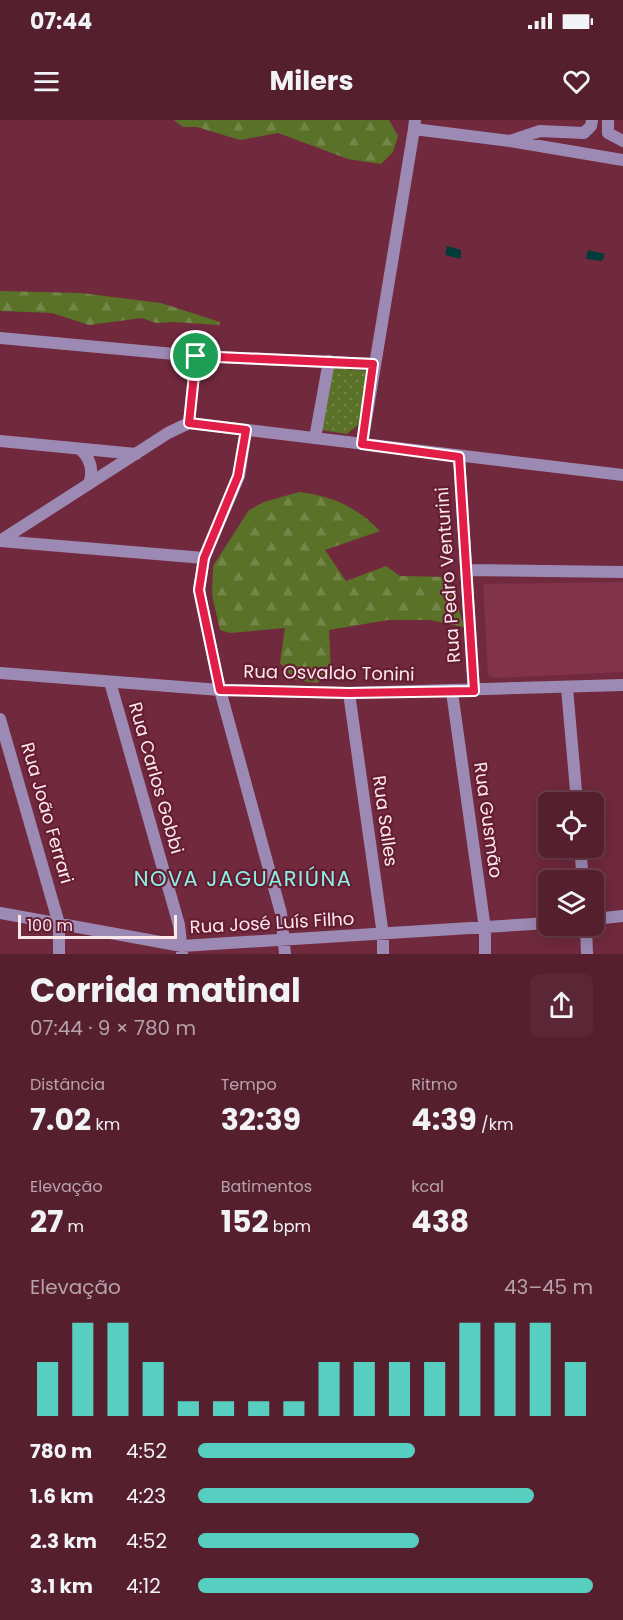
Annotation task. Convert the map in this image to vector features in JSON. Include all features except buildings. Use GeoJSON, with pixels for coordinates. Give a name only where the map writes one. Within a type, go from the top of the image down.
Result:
{"type":"FeatureCollection","features":[{"type":"Feature","properties":{"kind":"street"},"geometry":{"type":"LineString","coordinates":[[510,141],[540,131],[584,133],[591,126],[592,120]]}},
{"type":"Feature","properties":{"kind":"street"},"geometry":{"type":"LineString","coordinates":[[608,120],[608,133],[623,141]]}},
{"type":"Feature","properties":{"kind":"street"},"geometry":{"type":"LineString","coordinates":[[362,444],[373,364],[415,125],[623,160]]}},
{"type":"Feature","properties":{"kind":"street"},"geometry":{"type":"LineString","coordinates":[[0,338],[196,356],[373,364]]}},
{"type":"Feature","properties":{"kind":"street"},"geometry":{"type":"LineString","coordinates":[[189,423],[196,356]]}},
{"type":"Feature","properties":{"kind":"street"},"geometry":{"type":"LineString","coordinates":[[315,438],[329,361]]}},
{"type":"Feature","properties":{"kind":"street"},"geometry":{"type":"LineString","coordinates":[[0,541],[189,423],[623,475]]}},
{"type":"Feature","properties":{"kind":"street"},"geometry":{"type":"LineString","coordinates":[[246,430],[238,476],[204,558],[199,590],[220,690],[281,913],[285,954]]}},
{"type":"Feature","properties":{"kind":"street"},"geometry":{"type":"LineString","coordinates":[[0,441],[136,454]]}},
{"type":"Feature","properties":{"kind":"street"},"geometry":{"type":"LineString","coordinates":[[80,449],[87,456],[91,468],[89,484]]}},
{"type":"Feature","properties":{"kind":"street","name":"Rua Pedro Venturini"},"geometry":{"type":"LineString","coordinates":[[459,457],[474,691]]}},
{"type":"Feature","properties":{"kind":"street"},"geometry":{"type":"LineString","coordinates":[[0,541],[204,558]]}},
{"type":"Feature","properties":{"kind":"street"},"geometry":{"type":"LineString","coordinates":[[466,570],[623,572]]}},
{"type":"Feature","properties":{"kind":"street","name":"Rua Osvaldo Tonini"},"geometry":{"type":"LineString","coordinates":[[0,673],[220,690],[349,693],[452,692],[623,685]]}},
{"type":"Feature","properties":{"kind":"street","name":"Rua Carlos Gobbi"},"geometry":{"type":"LineString","coordinates":[[110,682],[182,950]]}},
{"type":"Feature","properties":{"kind":"street"},"geometry":{"type":"LineString","coordinates":[[567,688],[575,792]]}},
{"type":"Feature","properties":{"kind":"street","name":"Rua Gusmão"},"geometry":{"type":"LineString","coordinates":[[452,692],[485,928],[485,954]]}},
{"type":"Feature","properties":{"kind":"street","name":"Rua Salles"},"geometry":{"type":"LineString","coordinates":[[349,693],[383,935],[383,954]]}},
{"type":"Feature","properties":{"kind":"street","name":"Rua João Ferrari"},"geometry":{"type":"LineString","coordinates":[[0,719],[60,924],[59,954]]}},
{"type":"Feature","properties":{"kind":"street","name":"Rua José Luís Filho"},"geometry":{"type":"LineString","coordinates":[[0,913],[182,950],[285,940],[538,924]]}},
{"type":"Feature","properties":{"kind":"street"},"geometry":{"type":"LineString","coordinates":[[604,918],[623,916]]}},
{"type":"Feature","properties":{"kind":"street"},"geometry":{"type":"LineString","coordinates":[[586,936],[587,954]]}},
{"type":"Feature","properties":{"kind":"shaded area"},"geometry":{"type":"Polygon","coordinates":[[[623,582],[623,672],[495,678],[488,675],[483,584],[623,582]]]}},
{"type":"Feature","properties":{"kind":"green space"},"geometry":{"type":"Polygon","coordinates":[[[174,120],[389,120],[398,136],[393,152],[381,164],[348,159],[278,133],[240,140],[197,127],[183,127],[174,120]]]}},
{"type":"Feature","properties":{"kind":"green space"},"geometry":{"type":"Polygon","coordinates":[[[0,291],[81,293],[161,303],[220,322],[219,325],[156,323],[142,318],[89,325],[52,313],[0,311],[0,291]]]}},
{"type":"Feature","properties":{"kind":"green space"},"geometry":{"type":"Polygon","coordinates":[[[331,368],[369,371],[358,425],[347,434],[321,430],[331,368]]]}},
{"type":"Feature","properties":{"kind":"green space"},"geometry":{"type":"Polygon","coordinates":[[[299,492],[322,496],[343,504],[362,515],[380,531],[325,550],[346,581],[386,566],[400,576],[449,577],[464,627],[430,620],[388,620],[329,630],[331,671],[317,683],[295,680],[280,663],[285,628],[230,633],[220,630],[212,595],[213,566],[249,510],[264,502],[299,492]]]}},
{"type":"Feature","properties":{"kind":"water"},"geometry":{"type":"Polygon","coordinates":[[[447,246],[461,250],[461,259],[445,255],[447,246]]]}},
{"type":"Feature","properties":{"kind":"water"},"geometry":{"type":"Polygon","coordinates":[[[588,250],[605,254],[602,261],[586,259],[588,250]]]}},
{"type":"Feature","properties":{"kind":"district","name":"NOVA JAGUARIÚNA"},"geometry":{"type":"Point","coordinates":[243,879]}},
{"type":"Feature","properties":{"kind":"route"},"geometry":{"type":"LineString","coordinates":[[196,356],[373,364],[362,444],[459,457],[474,691],[349,693],[220,690],[199,590],[204,558],[238,476],[246,430],[189,423],[196,356]]}}]}
